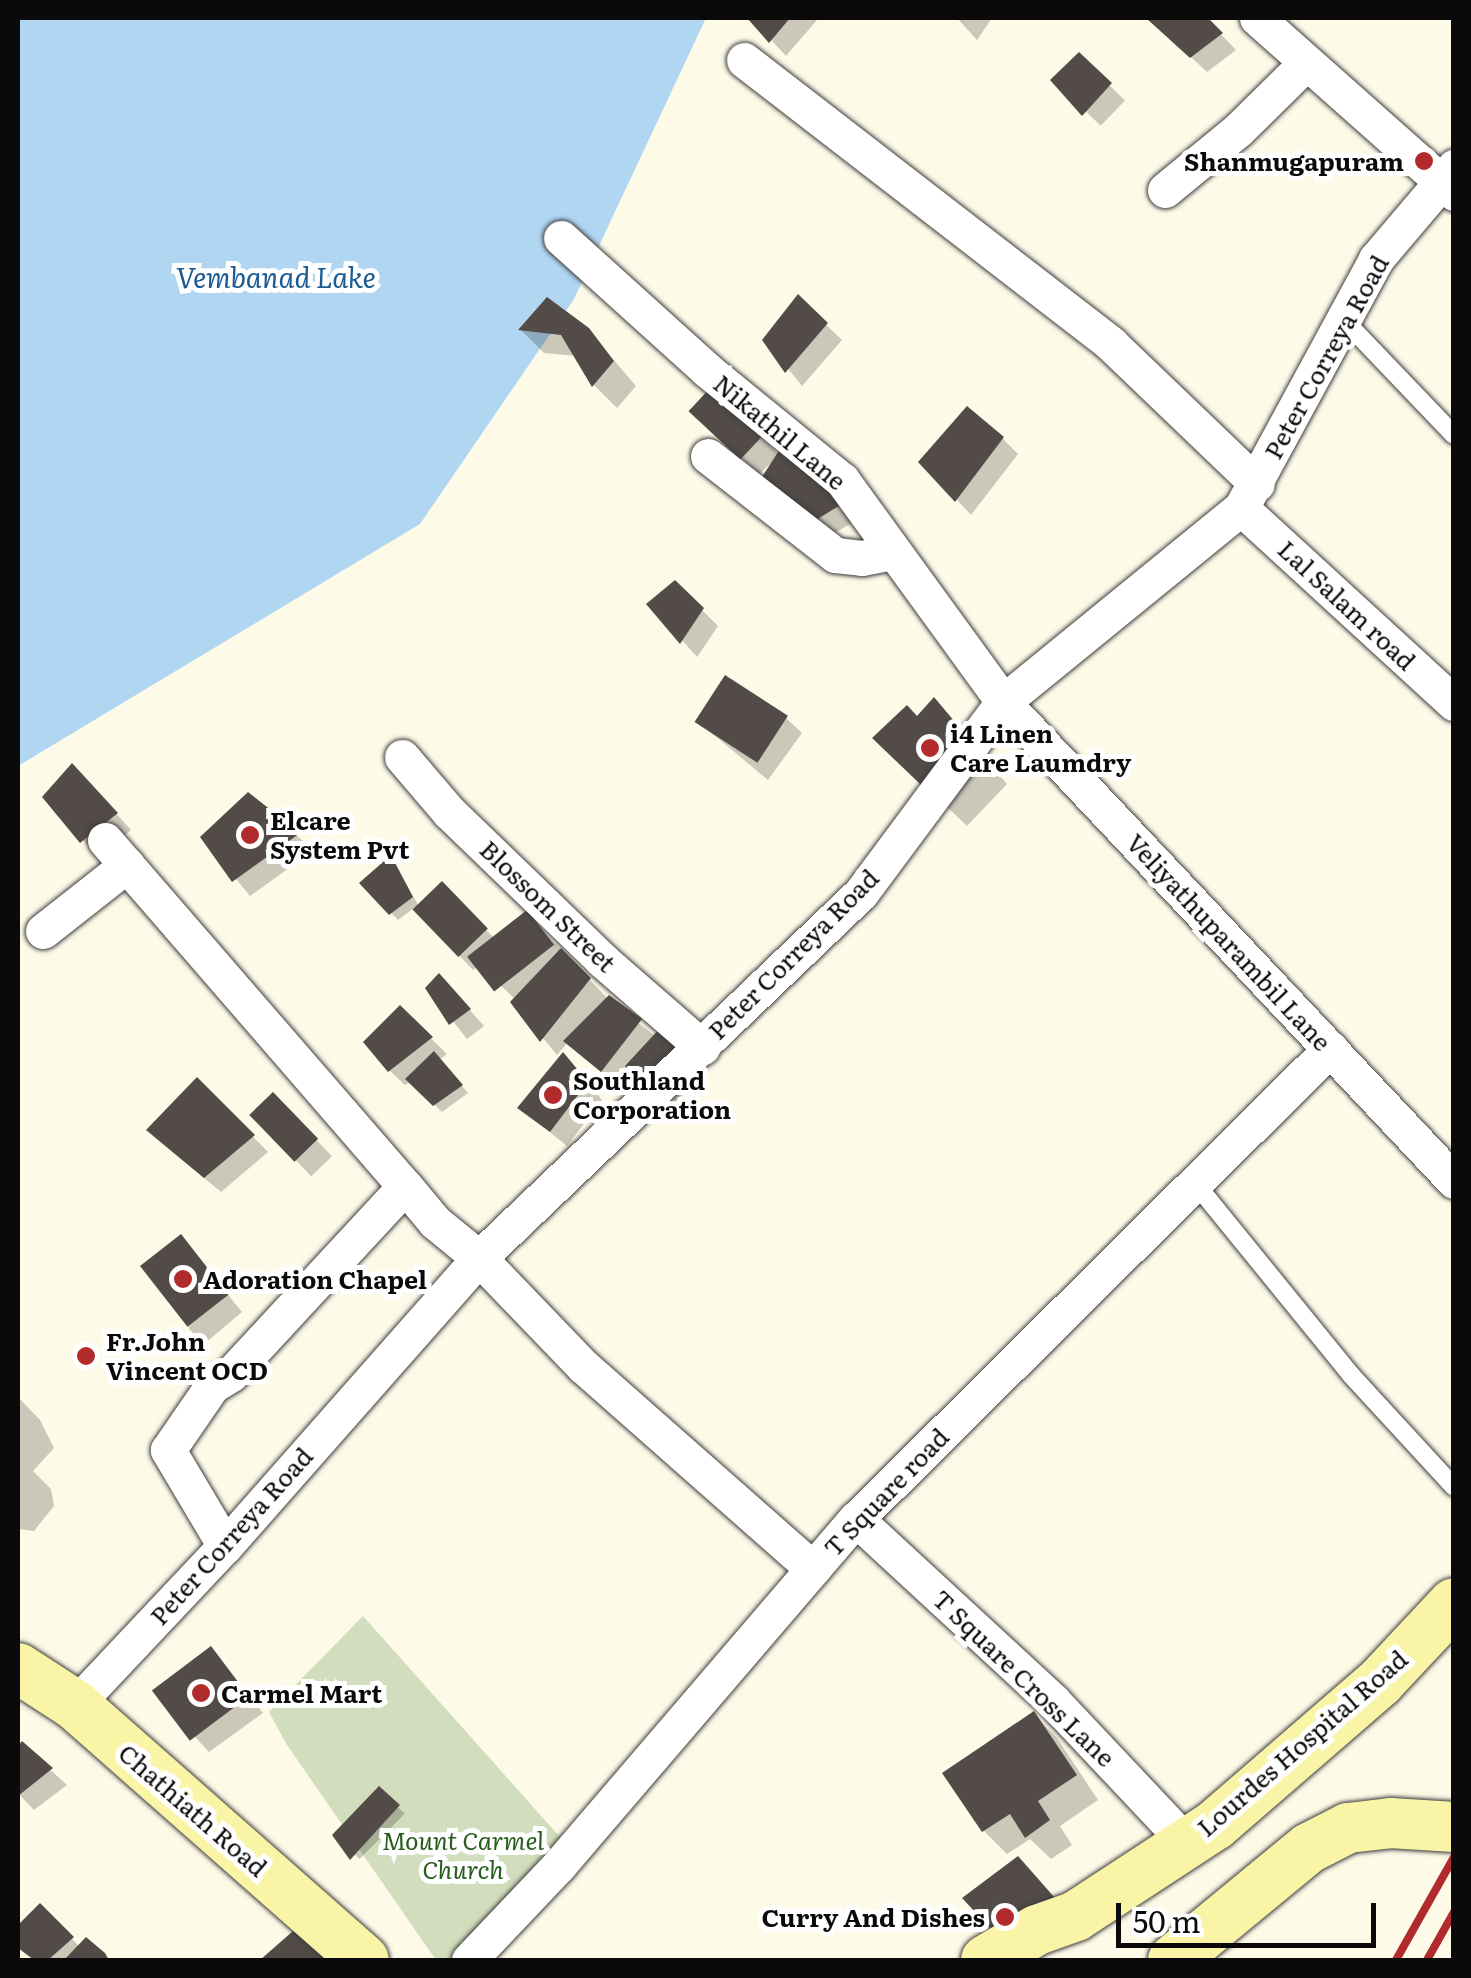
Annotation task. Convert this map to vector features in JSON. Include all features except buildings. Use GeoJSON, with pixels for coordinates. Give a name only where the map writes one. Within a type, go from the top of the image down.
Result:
{"type":"FeatureCollection","features":[{"type":"Feature","properties":{"kind":"main road","name":"Lourdes Hospital Road"},"geometry":{"type":"LineString","coordinates":[[986,1960],[1037,1930],[1076,1916],[1215,1824],[1380,1682],[1454,1603]]}},
{"type":"Feature","properties":{"kind":"main road","name":"Chathiath Road"},"geometry":{"type":"LineString","coordinates":[[18,1668],[75,1705],[364,1960]]}},
{"type":"Feature","properties":{"kind":"main road"},"geometry":{"type":"LineString","coordinates":[[1174,1960],[1308,1848],[1348,1828],[1391,1823],[1454,1827]]}},
{"type":"Feature","properties":{"kind":"street"},"geometry":{"type":"LineString","coordinates":[[1256,18],[1304,64],[1450,180]]}},
{"type":"Feature","properties":{"kind":"street","name":"Lal Salam road"},"geometry":{"type":"LineString","coordinates":[[744,60],[1112,344],[1249,496],[1454,703]]}},
{"type":"Feature","properties":{"kind":"street"},"geometry":{"type":"LineString","coordinates":[[1164,190],[1238,130],[1304,64]]}},
{"type":"Feature","properties":{"kind":"street","name":"Peter Correya Road"},"geometry":{"type":"LineString","coordinates":[[75,1705],[225,1546],[479,1258],[860,894],[1003,702],[1249,496],[1376,259],[1450,180]]}},
{"type":"Feature","properties":{"kind":"street","name":"Nikathil Lane"},"geometry":{"type":"LineString","coordinates":[[561,238],[707,370],[842,480],[1003,702]]}},
{"type":"Feature","properties":{"kind":"street"},"geometry":{"type":"LineString","coordinates":[[708,456],[835,555],[862,558],[893,552]]}},
{"type":"Feature","properties":{"kind":"street","name":"Veliyathuparambil Lane"},"geometry":{"type":"LineString","coordinates":[[1003,702],[1454,1181]]}},
{"type":"Feature","properties":{"kind":"street","name":"Blossom Street"},"geometry":{"type":"LineString","coordinates":[[402,757],[449,812],[602,960],[702,1046]]}},
{"type":"Feature","properties":{"kind":"street"},"geometry":{"type":"LineString","coordinates":[[43,931],[116,852],[435,1222],[479,1258],[584,1367],[812,1570]]}},
{"type":"Feature","properties":{"kind":"street","name":"T Square road"},"geometry":{"type":"LineString","coordinates":[[469,1960],[559,1865],[856,1519],[1330,1049]]}},
{"type":"Feature","properties":{"kind":"street"},"geometry":{"type":"LineString","coordinates":[[225,1546],[168,1450],[212,1386],[231,1374],[405,1186]]}},
{"type":"Feature","properties":{"kind":"street","name":"T Square Cross Lane"},"geometry":{"type":"LineString","coordinates":[[856,1519],[1053,1701],[1186,1842]]}},
{"type":"Feature","properties":{"kind":"lane"},"geometry":{"type":"LineString","coordinates":[[1344,320],[1454,435]]}},
{"type":"Feature","properties":{"kind":"lane"},"geometry":{"type":"LineString","coordinates":[[1195,1183],[1351,1374],[1454,1487]]}},
{"type":"Feature","properties":{"kind":"green space","name":"Mount Carmel Church"},"geometry":{"type":"Polygon","coordinates":[[[363,1616],[576,1855],[476,1960],[436,1960],[287,1745],[269,1712],[363,1616]]]}},
{"type":"Feature","properties":{"kind":"water","name":"Vembanad Lake"},"geometry":{"type":"Polygon","coordinates":[[[18,18],[706,18],[574,299],[420,524],[18,766],[18,18]]]}},
{"type":"Feature","properties":{"kind":"railway"},"geometry":{"type":"LineString","coordinates":[[1396,1960],[1454,1857]]}},
{"type":"Feature","properties":{"kind":"railway"},"geometry":{"type":"LineString","coordinates":[[1427,1960],[1454,1912]]}},
{"type":"Feature","properties":{"kind":"place","name":"Shanmugapuram"},"geometry":{"type":"Point","coordinates":[1424,161]}},
{"type":"Feature","properties":{"kind":"place","name":"i4 Linen Care Laumdry"},"geometry":{"type":"Point","coordinates":[930,748]}},
{"type":"Feature","properties":{"kind":"place","name":"Elcare System Pvt"},"geometry":{"type":"Point","coordinates":[250,835]}},
{"type":"Feature","properties":{"kind":"place","name":"Southland Corporation"},"geometry":{"type":"Point","coordinates":[553,1095]}},
{"type":"Feature","properties":{"kind":"place","name":"Adoration Chapel"},"geometry":{"type":"Point","coordinates":[183,1279]}},
{"type":"Feature","properties":{"kind":"place","name":"Fr.John Vincent OCD"},"geometry":{"type":"Point","coordinates":[86,1356]}},
{"type":"Feature","properties":{"kind":"place","name":"Carmel Mart"},"geometry":{"type":"Point","coordinates":[201,1693]}},
{"type":"Feature","properties":{"kind":"place","name":"Curry And Dishes"},"geometry":{"type":"Point","coordinates":[1005,1917]}}]}
